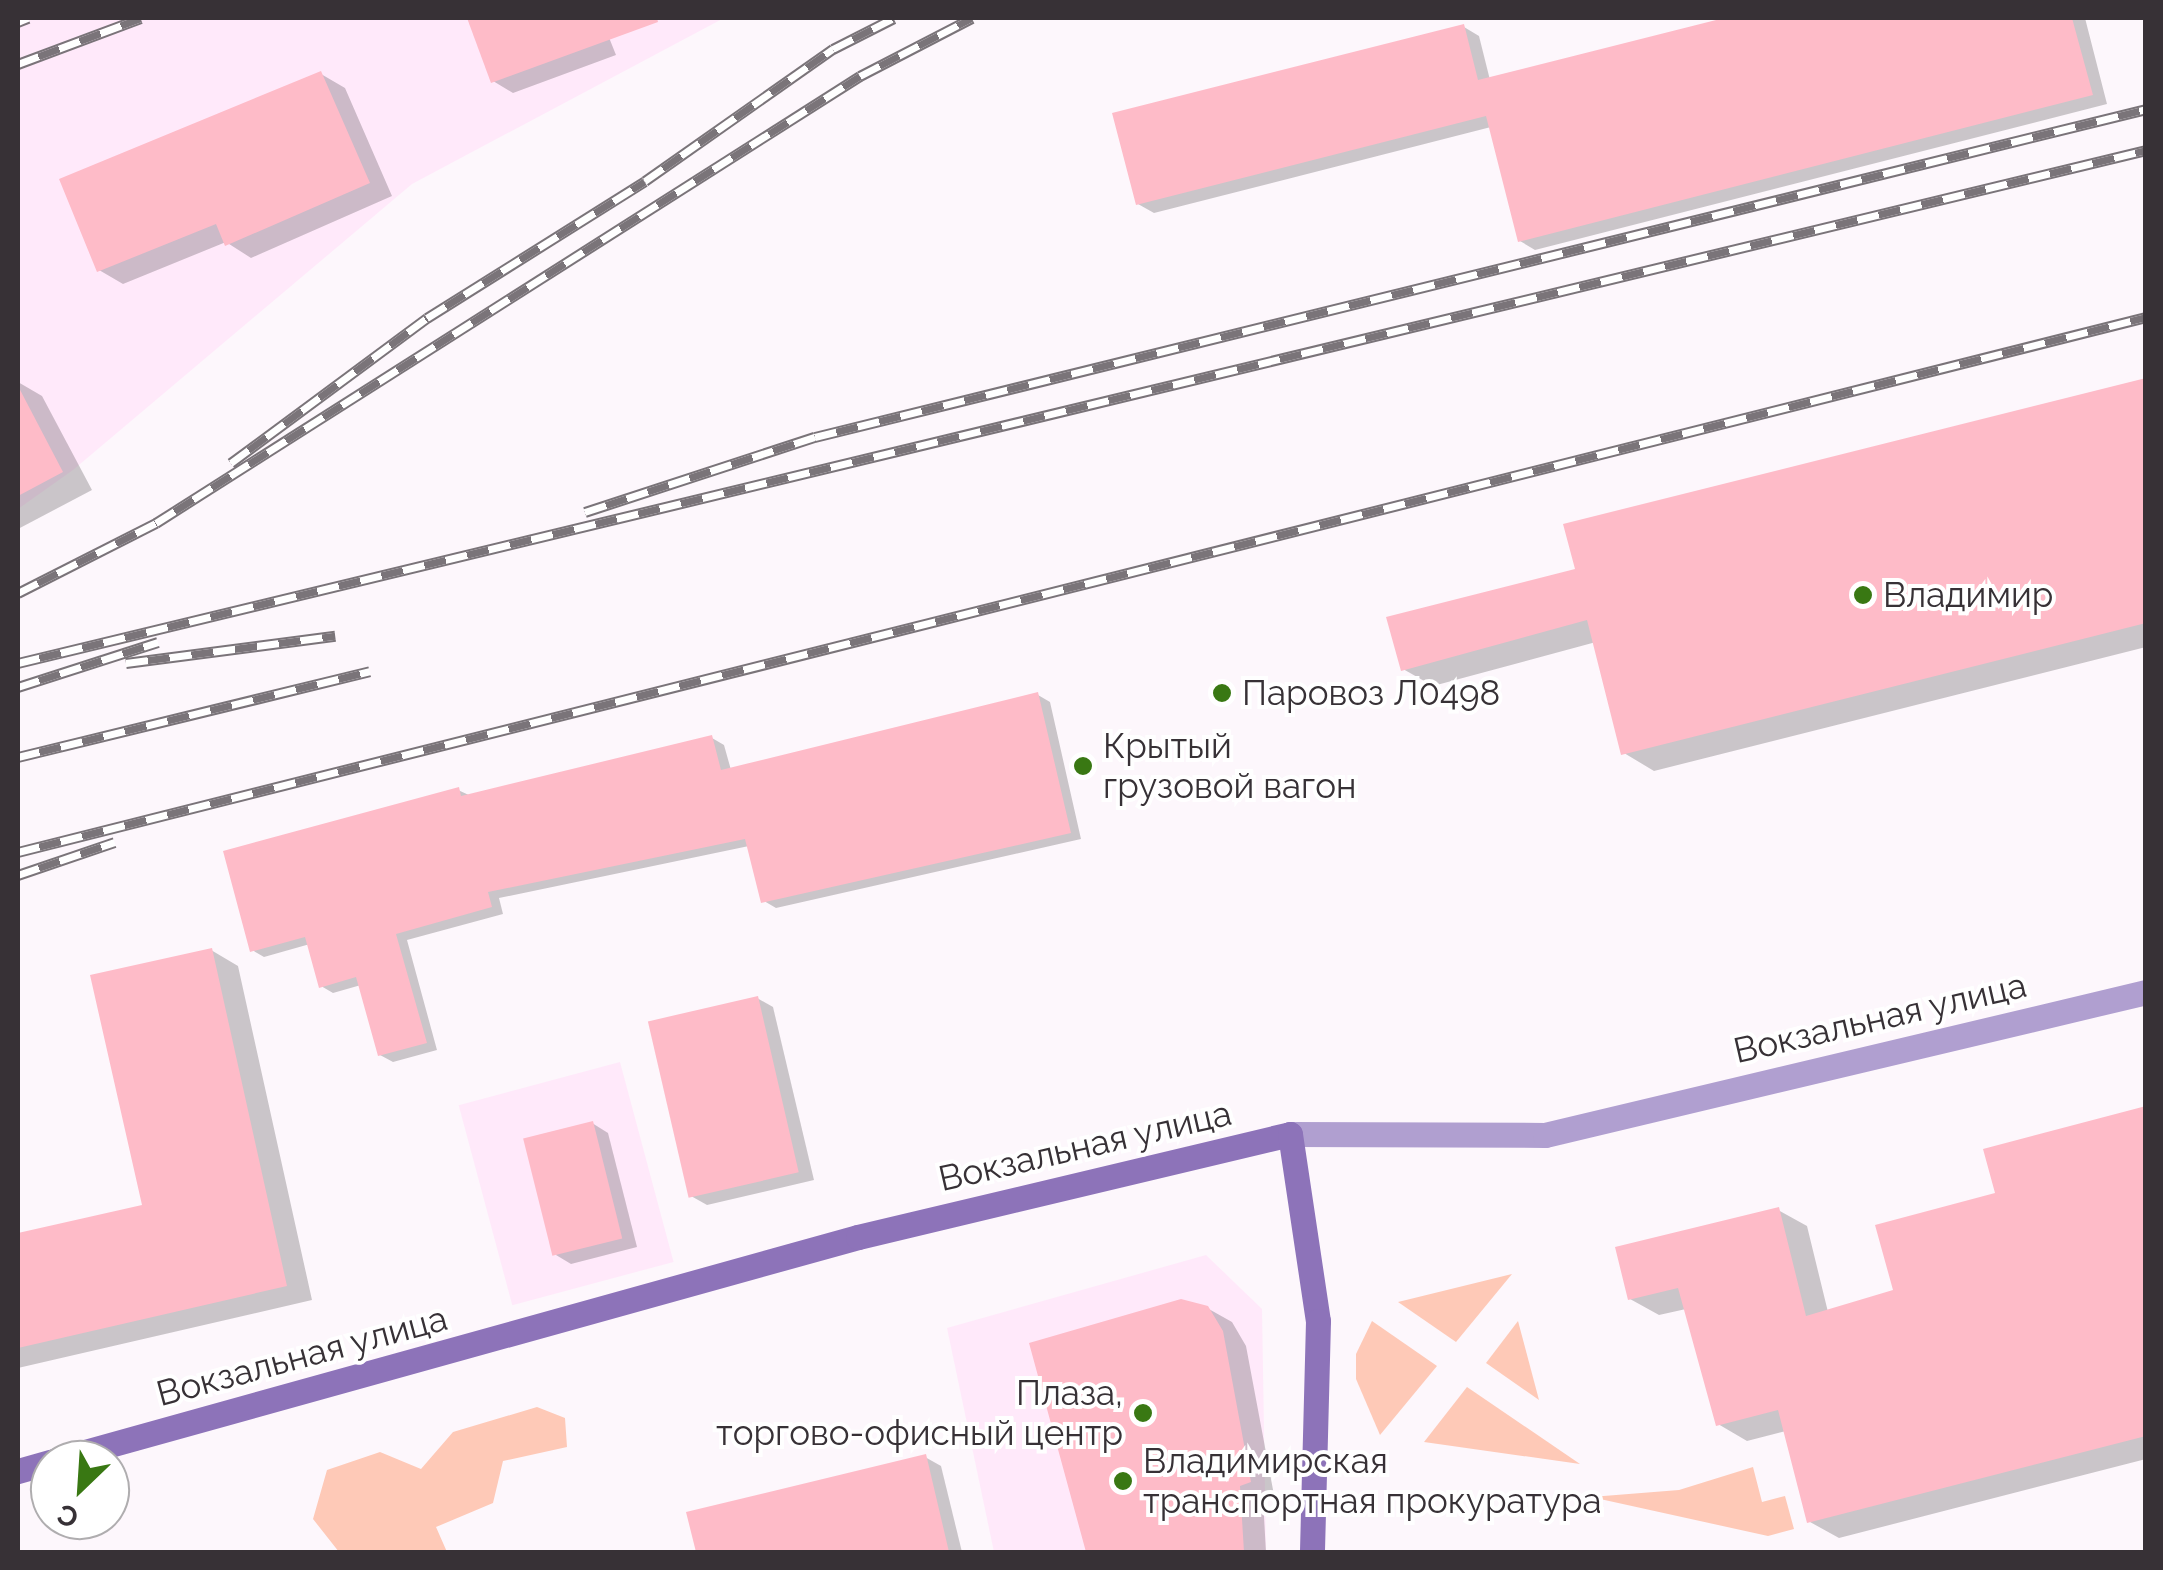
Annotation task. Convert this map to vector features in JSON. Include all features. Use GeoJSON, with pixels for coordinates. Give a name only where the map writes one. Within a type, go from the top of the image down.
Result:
{"type":"FeatureCollection","features":[{"type":"Feature","properties":{"kind":"main road","name":"Вокзальная улица"},"geometry":{"type":"LineString","coordinates":[[128,1440],[858,1236],[1290,1134]]}},
{"type":"Feature","properties":{"kind":"main road"},"geometry":{"type":"LineString","coordinates":[[1290,1134],[1318,1321],[1312,1552]]}},
{"type":"Feature","properties":{"kind":"street","name":"Вокзальная улица"},"geometry":{"type":"LineString","coordinates":[[1290,1134],[1545,1135],[2146,992]]}},
{"type":"Feature","properties":{"kind":"shaded area"},"geometry":{"type":"Polygon","coordinates":[[[18,18],[724,18],[412,184],[73,470],[18,509],[18,18]]]}},
{"type":"Feature","properties":{"kind":"shaded area"},"geometry":{"type":"Polygon","coordinates":[[[620,1062],[674,1262],[512,1305],[459,1105],[620,1062]]]}},
{"type":"Feature","properties":{"kind":"shaded area"},"geometry":{"type":"Polygon","coordinates":[[[1206,1255],[1262,1309],[1266,1552],[994,1552],[947,1328],[1206,1255]]]}},
{"type":"Feature","properties":{"kind":"shaded area"},"geometry":{"type":"Polygon","coordinates":[[[1512,1274],[1456,1342],[1398,1302],[1512,1274]]]}},
{"type":"Feature","properties":{"kind":"shaded area"},"geometry":{"type":"Polygon","coordinates":[[[1372,1321],[1437,1366],[1380,1435],[1356,1379],[1356,1354],[1372,1321]]]}},
{"type":"Feature","properties":{"kind":"shaded area"},"geometry":{"type":"Polygon","coordinates":[[[1518,1321],[1539,1400],[1486,1363],[1518,1321]]]}},
{"type":"Feature","properties":{"kind":"shaded area"},"geometry":{"type":"Polygon","coordinates":[[[1467,1387],[1580,1464],[1424,1442],[1467,1387]]]}},
{"type":"Feature","properties":{"kind":"shaded area"},"geometry":{"type":"Polygon","coordinates":[[[537,1407],[565,1418],[567,1447],[503,1461],[493,1503],[436,1527],[447,1552],[339,1552],[313,1519],[327,1470],[380,1452],[421,1469],[453,1432],[537,1407]]]}},
{"type":"Feature","properties":{"kind":"shaded area"},"geometry":{"type":"Polygon","coordinates":[[[1753,1467],[1762,1502],[1785,1496],[1794,1529],[1768,1536],[1591,1497],[1679,1490],[1753,1467]]]}},
{"type":"Feature","properties":{"kind":"building"},"geometry":{"type":"Polygon","coordinates":[[[467,18],[657,18],[658,22],[491,83],[467,18]]]}},
{"type":"Feature","properties":{"kind":"building"},"geometry":{"type":"Polygon","coordinates":[[[1724,18],[2072,18],[2093,95],[1518,242],[1486,116],[1136,205],[1112,113],[1464,24],[1478,80],[1724,18]]]}},
{"type":"Feature","properties":{"kind":"building"},"geometry":{"type":"Polygon","coordinates":[[[321,71],[370,183],[225,246],[216,224],[97,272],[59,179],[321,71]]]}},
{"type":"Feature","properties":{"kind":"building","name":"Владимир"},"geometry":{"type":"Polygon","coordinates":[[[2146,378],[2146,623],[1621,755],[1587,620],[1401,671],[1386,617],[1575,569],[1563,524],[2146,378]]]}},
{"type":"Feature","properties":{"kind":"building"},"geometry":{"type":"Polygon","coordinates":[[[18,386],[63,472],[18,496],[18,386]]]}},
{"type":"Feature","properties":{"kind":"building"},"geometry":{"type":"Polygon","coordinates":[[[1038,692],[1071,833],[761,903],[745,839],[488,892],[492,907],[396,934],[427,1043],[378,1056],[356,977],[319,988],[305,937],[250,952],[223,851],[459,787],[461,796],[712,735],[721,770],[1038,692]]]}},
{"type":"Feature","properties":{"kind":"building"},"geometry":{"type":"Polygon","coordinates":[[[212,948],[287,1286],[18,1348],[18,1233],[142,1205],[90,975],[212,948]]]}},
{"type":"Feature","properties":{"kind":"building"},"geometry":{"type":"Polygon","coordinates":[[[758,996],[799,1172],[689,1198],[648,1021],[758,996]]]}},
{"type":"Feature","properties":{"kind":"building"},"geometry":{"type":"Polygon","coordinates":[[[2146,1106],[2146,1436],[1807,1523],[1778,1410],[1716,1426],[1678,1288],[1628,1300],[1615,1247],[1779,1207],[1806,1316],[1893,1290],[1875,1225],[1995,1193],[1983,1149],[2146,1106]]]}},
{"type":"Feature","properties":{"kind":"building"},"geometry":{"type":"Polygon","coordinates":[[[593,1121],[622,1238],[552,1256],[523,1138],[593,1121]]]}},
{"type":"Feature","properties":{"kind":"building","name":"Плаза, торгово-офисный центр"},"geometry":{"type":"Polygon","coordinates":[[[1181,1299],[1208,1306],[1223,1331],[1251,1482],[1240,1486],[1244,1552],[1086,1552],[1029,1343],[1181,1299]]]}},
{"type":"Feature","properties":{"kind":"building"},"geometry":{"type":"Polygon","coordinates":[[[926,1454],[949,1552],[696,1552],[686,1512],[926,1454]]]}},
{"type":"Feature","properties":{"kind":"railway"},"geometry":{"type":"LineString","coordinates":[[18,22],[28,18]]}},
{"type":"Feature","properties":{"kind":"railway"},"geometry":{"type":"LineString","coordinates":[[18,64],[141,18]]}},
{"type":"Feature","properties":{"kind":"railway"},"geometry":{"type":"LineString","coordinates":[[231,463],[427,318],[645,181],[833,49],[894,18]]}},
{"type":"Feature","properties":{"kind":"railway"},"geometry":{"type":"LineString","coordinates":[[18,593],[156,523],[860,76],[972,18]]}},
{"type":"Feature","properties":{"kind":"railway"},"geometry":{"type":"LineString","coordinates":[[585,512],[815,437],[2146,109]]}},
{"type":"Feature","properties":{"kind":"railway"},"geometry":{"type":"LineString","coordinates":[[18,663],[2146,150]]}},
{"type":"Feature","properties":{"kind":"railway"},"geometry":{"type":"LineString","coordinates":[[18,852],[2146,317]]}},
{"type":"Feature","properties":{"kind":"railway"},"geometry":{"type":"LineString","coordinates":[[126,663],[335,636]]}},
{"type":"Feature","properties":{"kind":"railway"},"geometry":{"type":"LineString","coordinates":[[18,687],[158,642]]}},
{"type":"Feature","properties":{"kind":"railway"},"geometry":{"type":"LineString","coordinates":[[18,757],[370,671]]}},
{"type":"Feature","properties":{"kind":"railway"},"geometry":{"type":"LineString","coordinates":[[18,875],[115,842]]}},
{"type":"Feature","properties":{"kind":"place","name":"Владимир"},"geometry":{"type":"Point","coordinates":[1863,595]}},
{"type":"Feature","properties":{"kind":"place","name":"Паровоз Л0498"},"geometry":{"type":"Point","coordinates":[1222,693]}},
{"type":"Feature","properties":{"kind":"place","name":"Крытый грузовой вагон"},"geometry":{"type":"Point","coordinates":[1083,766]}},
{"type":"Feature","properties":{"kind":"place","name":"Плаза, торгово-офисный центр"},"geometry":{"type":"Point","coordinates":[1143,1413]}},
{"type":"Feature","properties":{"kind":"place","name":"Владимирская транспортная прокуратура"},"geometry":{"type":"Point","coordinates":[1123,1481]}}]}
